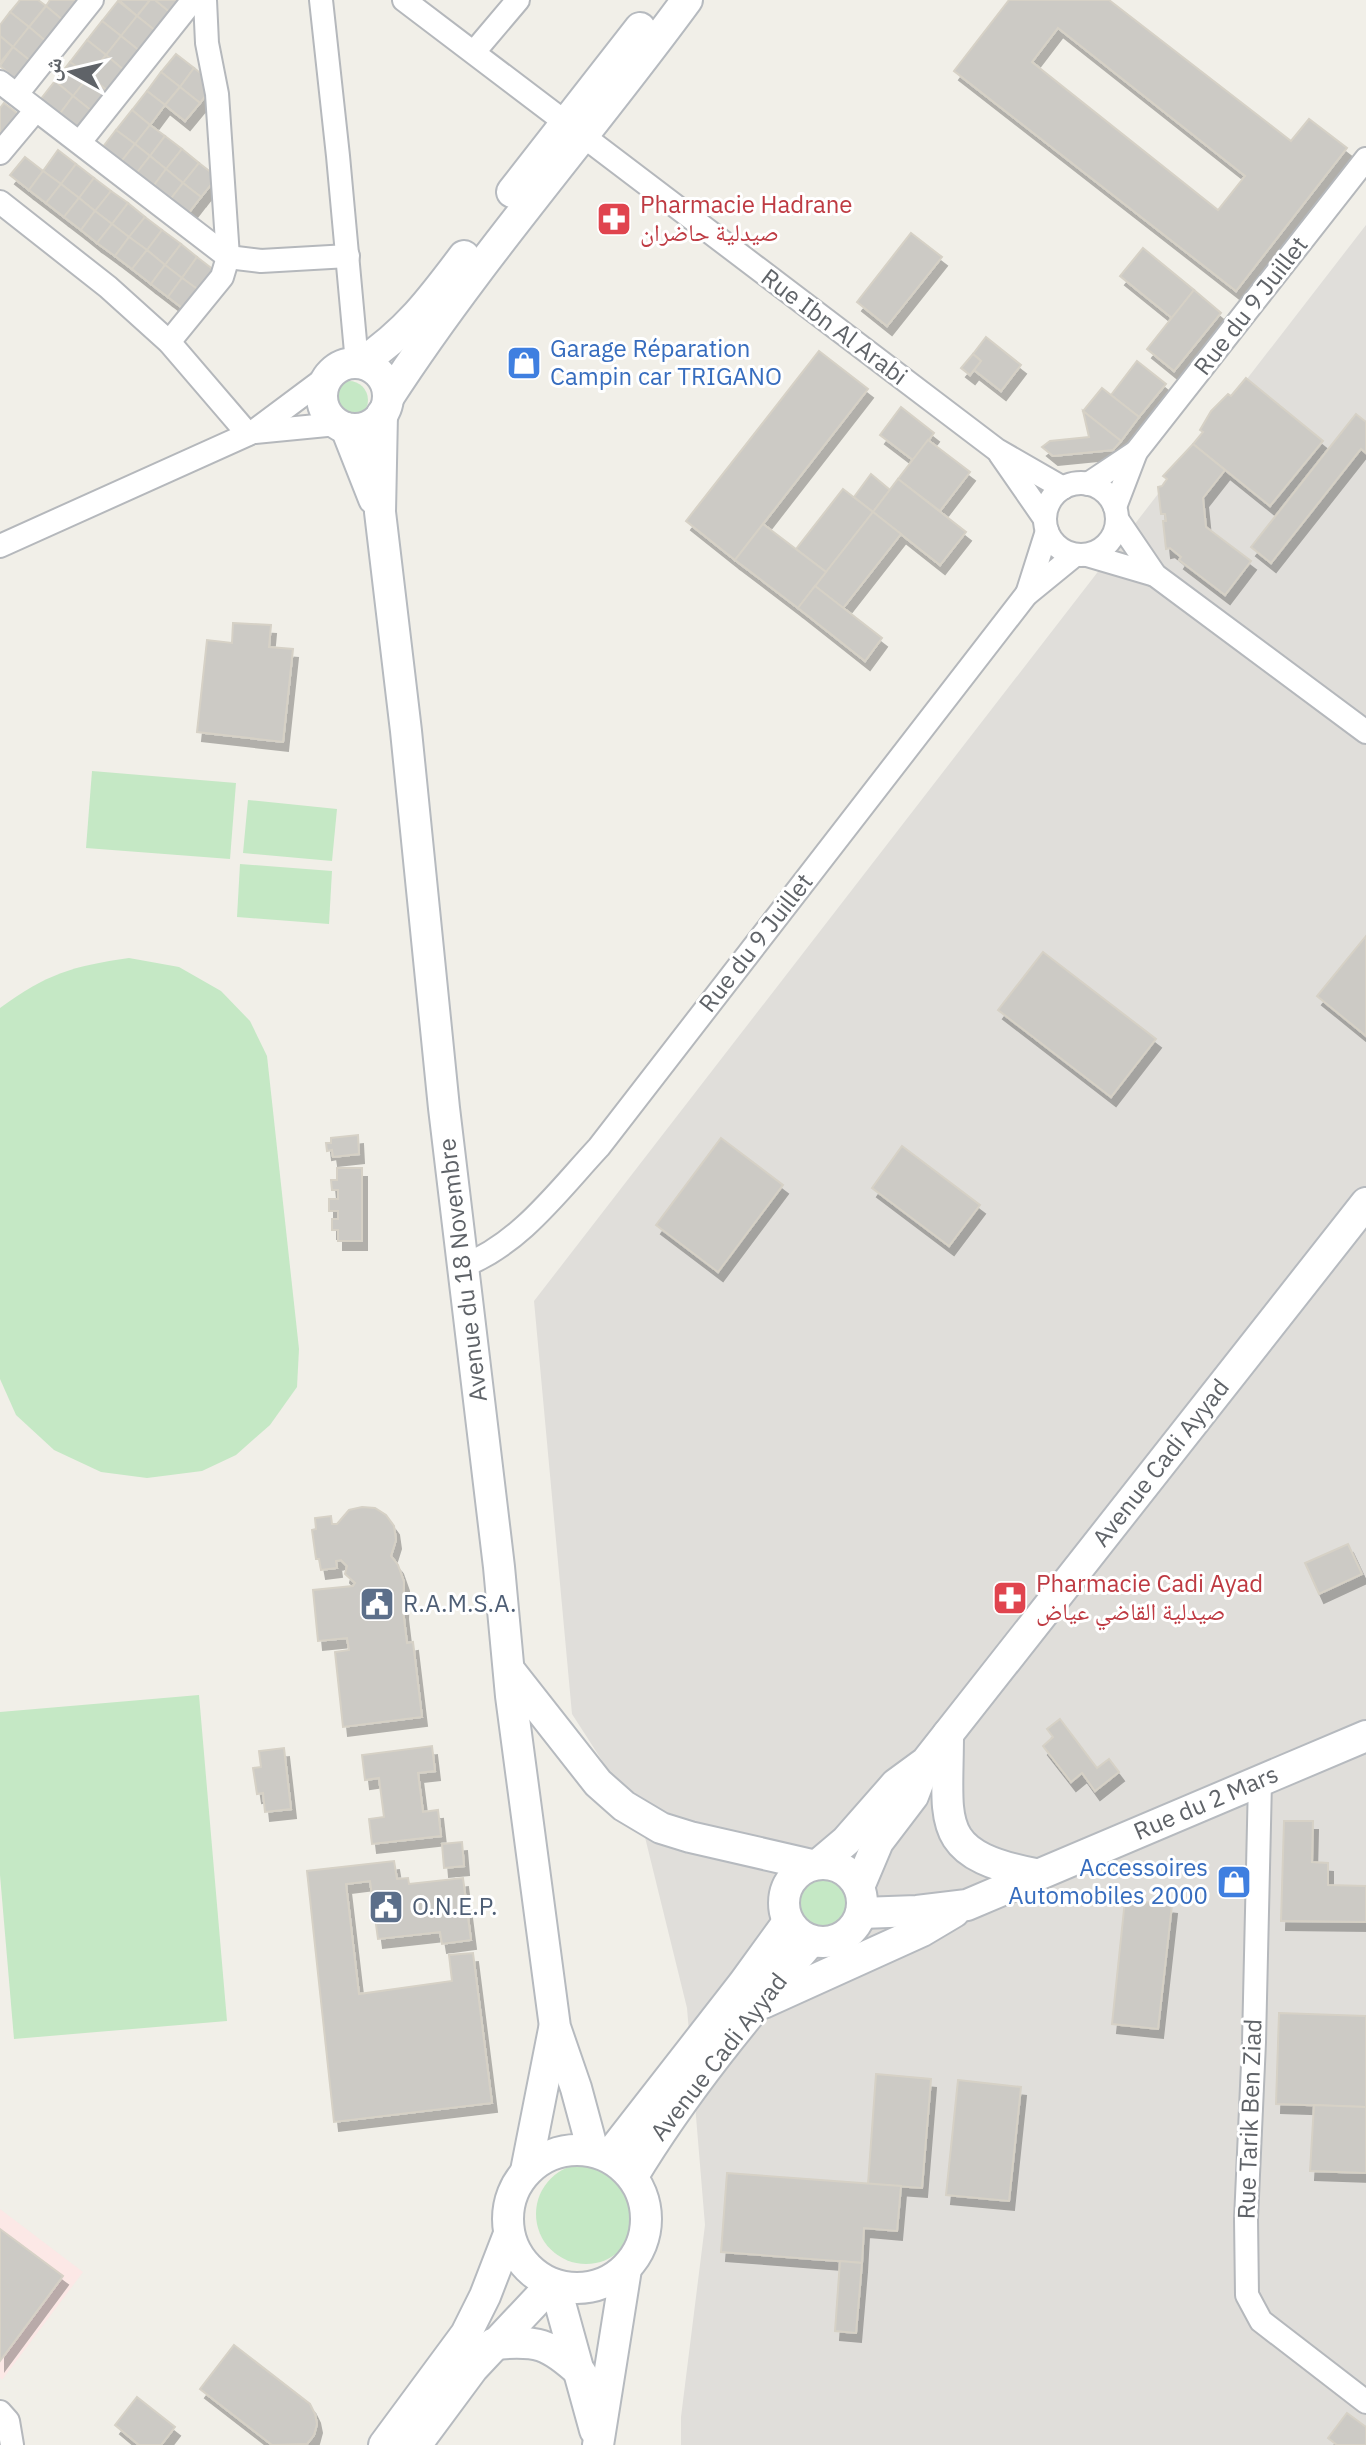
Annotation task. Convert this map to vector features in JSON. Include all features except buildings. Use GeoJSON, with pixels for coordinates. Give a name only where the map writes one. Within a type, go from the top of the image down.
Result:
{"type":"FeatureCollection","features":[{"type":"Feature","properties":{"kind":"street"},"geometry":{"type":"LineString","coordinates":[[92,0],[8,88],[228,257],[261,261],[348,256]]}},
{"type":"Feature","properties":{"kind":"street"},"geometry":{"type":"LineString","coordinates":[[80,142],[193,0]]}},
{"type":"Feature","properties":{"kind":"street"},"geometry":{"type":"LineString","coordinates":[[169,342],[222,277],[228,257],[217,94],[207,43],[205,0]]}},
{"type":"Feature","properties":{"kind":"street"},"geometry":{"type":"LineString","coordinates":[[321,0],[359,363]]}},
{"type":"Feature","properties":{"kind":"street","name":"Rue Ibn Al Arabi"},"geometry":{"type":"LineString","coordinates":[[404,0],[997,450],[1063,488]]}},
{"type":"Feature","properties":{"kind":"street"},"geometry":{"type":"LineString","coordinates":[[474,52],[518,0]]}},
{"type":"Feature","properties":{"kind":"street"},"geometry":{"type":"LineString","coordinates":[[251,433],[367,427],[385,406],[416,355],[523,211],[573,130],[661,0]]}},
{"type":"Feature","properties":{"kind":"street"},"geometry":{"type":"LineString","coordinates":[[0,546],[251,433],[338,367],[359,363],[392,342],[428,304],[573,130],[687,0]]}},
{"type":"Feature","properties":{"kind":"street"},"geometry":{"type":"LineString","coordinates":[[0,153],[36,110]]}},
{"type":"Feature","properties":{"kind":"street","name":"Rue du 9 Juillet"},"geometry":{"type":"LineString","coordinates":[[1088,484],[1136,452],[1366,159]]}},
{"type":"Feature","properties":{"kind":"street"},"geometry":{"type":"LineString","coordinates":[[0,202],[108,287],[169,342],[251,433]]}},
{"type":"Feature","properties":{"kind":"street"},"geometry":{"type":"LineString","coordinates":[[359,363],[381,376],[387,390],[385,406]]}},
{"type":"Feature","properties":{"kind":"street"},"geometry":{"type":"LineString","coordinates":[[328,376],[322,397],[329,417],[342,426]]}},
{"type":"Feature","properties":{"kind":"street","name":"Avenue du 18 Novembre"},"geometry":{"type":"LineString","coordinates":[[385,406],[380,512],[511,1696],[555,2027],[601,2154]]}},
{"type":"Feature","properties":{"kind":"street","name":"Avenue du 18 Novembre"},"geometry":{"type":"LineString","coordinates":[[342,426],[380,512]]}},
{"type":"Feature","properties":{"kind":"street","name":"Rue Ibn Al Arabi"},"geometry":{"type":"LineString","coordinates":[[997,450],[1046,525]]}},
{"type":"Feature","properties":{"kind":"street","name":"Rue du 9 Juillet"},"geometry":{"type":"LineString","coordinates":[[1116,513],[1136,452]]}},
{"type":"Feature","properties":{"kind":"street"},"geometry":{"type":"LineString","coordinates":[[1155,575],[1063,550],[1053,542],[1046,525],[1054,496],[1063,488],[1075,484],[1099,488],[1109,496],[1116,513],[1155,575],[1366,732]]}},
{"type":"Feature","properties":{"kind":"street"},"geometry":{"type":"LineString","coordinates":[[1081,555],[1099,550],[1108,542],[1115,532],[1116,513]]}},
{"type":"Feature","properties":{"kind":"street","name":"Rue du 9 Juillet"},"geometry":{"type":"LineString","coordinates":[[1026,595],[1046,525]]}},
{"type":"Feature","properties":{"kind":"street","name":"Rue du 9 Juillet"},"geometry":{"type":"LineString","coordinates":[[463,1266],[486,1257],[520,1231],[599,1147],[1026,595],[1081,555]]}},
{"type":"Feature","properties":{"kind":"street","name":"Avenue Cadi Ayyad"},"geometry":{"type":"LineString","coordinates":[[816,1864],[846,1841],[896,1784],[926,1762],[1366,1203]]}},
{"type":"Feature","properties":{"kind":"street"},"geometry":{"type":"LineString","coordinates":[[510,1671],[590,1773],[624,1806],[661,1828],[690,1837],[843,1869],[860,1900],[854,1927],[842,1938],[827,1943],[799,1932],[783,1909],[789,1881],[799,1871],[816,1864]]}},
{"type":"Feature","properties":{"kind":"street"},"geometry":{"type":"LineString","coordinates":[[948,1734],[948,1802],[954,1836],[964,1849],[979,1858],[999,1867],[1035,1874]]}},
{"type":"Feature","properties":{"kind":"street","name":"Rue du 2 Mars"},"geometry":{"type":"LineString","coordinates":[[860,1900],[917,1911],[967,1905],[1366,1736]]}},
{"type":"Feature","properties":{"kind":"street","name":"Avenue Cadi Ayyad"},"geometry":{"type":"LineString","coordinates":[[860,1900],[878,1842],[913,1796],[926,1762]]}},
{"type":"Feature","properties":{"kind":"street","name":"Rue Tarik Ben Ziad"},"geometry":{"type":"LineString","coordinates":[[1260,1781],[1246,2219],[1247,2295],[1261,2321],[1366,2402]]}},
{"type":"Feature","properties":{"kind":"street"},"geometry":{"type":"LineString","coordinates":[[754,2007],[922,1931],[967,1905]]}},
{"type":"Feature","properties":{"kind":"street","name":"Avenue Cadi Ayyad"},"geometry":{"type":"LineString","coordinates":[[633,2176],[652,2145],[754,2007],[799,1932]]}},
{"type":"Feature","properties":{"kind":"street","name":"Avenue Cadi Ayyad"},"geometry":{"type":"LineString","coordinates":[[601,2154],[743,1984],[799,1932]]}},
{"type":"Feature","properties":{"kind":"street","name":"Avenue du 18 Novembre"},"geometry":{"type":"LineString","coordinates":[[526,2171],[555,2027]]}},
{"type":"Feature","properties":{"kind":"street"},"geometry":{"type":"LineString","coordinates":[[569,2149],[601,2154],[633,2176],[644,2199],[647,2224],[640,2249],[626,2269],[610,2281],[574,2289],[554,2285],[524,2265],[515,2250],[509,2234],[508,2212],[514,2190],[526,2171],[545,2156],[569,2149]]}},
{"type":"Feature","properties":{"kind":"street"},"geometry":{"type":"LineString","coordinates":[[384,2445],[466,2334],[485,2296],[509,2234]]}},
{"type":"Feature","properties":{"kind":"street"},"geometry":{"type":"LineString","coordinates":[[598,2445],[626,2269]]}},
{"type":"Feature","properties":{"kind":"street"},"geometry":{"type":"LineString","coordinates":[[416,2445],[493,2344],[554,2285]]}},
{"type":"Feature","properties":{"kind":"street"},"geometry":{"type":"LineString","coordinates":[[554,2285],[581,2373],[598,2445]]}},
{"type":"Feature","properties":{"kind":"street"},"geometry":{"type":"LineString","coordinates":[[493,2344],[523,2341],[540,2345],[557,2352],[581,2373]]}},
{"type":"Feature","properties":{"kind":"street"},"geometry":{"type":"LineString","coordinates":[[0,2412],[8,2421],[12,2445]]}},
{"type":"Feature","properties":{"kind":"shaded area"},"geometry":{"type":"Polygon","coordinates":[[[1366,225],[1366,2445],[681,2445],[681,2417],[705,2225],[687,2008],[641,1821],[572,1714],[534,1301],[1366,225]]]}},
{"type":"Feature","properties":{"kind":"shaded area"},"geometry":{"type":"Polygon","coordinates":[[[0,2209],[83,2272],[2,2380],[0,2378],[0,2209]]]}},
{"type":"Feature","properties":{"kind":"green space"},"geometry":{"type":"Polygon","coordinates":[[[349,381],[362,387],[368,400],[362,413],[349,419],[336,413],[330,400],[336,387],[349,381]]]}},
{"type":"Feature","properties":{"kind":"green space"},"geometry":{"type":"Polygon","coordinates":[[[92,771],[236,783],[230,859],[86,848],[92,771]]]}},
{"type":"Feature","properties":{"kind":"green space"},"geometry":{"type":"Polygon","coordinates":[[[248,800],[337,809],[332,861],[243,853],[248,800]]]}},
{"type":"Feature","properties":{"kind":"green space"},"geometry":{"type":"Polygon","coordinates":[[[240,864],[332,871],[329,924],[237,917],[240,864]]]}},
{"type":"Feature","properties":{"kind":"green space"},"geometry":{"type":"Polygon","coordinates":[[[129,958],[179,967],[221,991],[250,1021],[267,1056],[299,1349],[297,1387],[270,1425],[236,1455],[202,1471],[147,1478],[101,1472],[54,1450],[16,1415],[0,1379],[0,1008],[61,973],[129,958]]]}},
{"type":"Feature","properties":{"kind":"green space"},"geometry":{"type":"Polygon","coordinates":[[[199,1695],[227,2021],[14,2039],[0,1875],[0,1712],[199,1695]]]}},
{"type":"Feature","properties":{"kind":"green space"},"geometry":{"type":"Polygon","coordinates":[[[816,1869],[828,1869],[840,1874],[850,1884],[855,1902],[853,1915],[840,1930],[828,1935],[816,1935],[804,1930],[794,1920],[789,1908],[789,1896],[794,1884],[804,1874],[816,1869]]]}},
{"type":"Feature","properties":{"kind":"green space"},"geometry":{"type":"Polygon","coordinates":[[[586,2164],[614,2172],[628,2186],[636,2214],[628,2242],[614,2256],[586,2264],[558,2256],[544,2242],[536,2214],[544,2186],[558,2172],[586,2164]]]}},
{"type":"Feature","properties":{"kind":"place","name":"Pharmacie Hadrane صيدلية حاضران"},"geometry":{"type":"Point","coordinates":[614,219]}},
{"type":"Feature","properties":{"kind":"place","name":"Garage Réparation Campin car TRIGANO"},"geometry":{"type":"Point","coordinates":[524,363]}},
{"type":"Feature","properties":{"kind":"place","name":"Pharmacie Cadi Ayad صيدلية القاضي عياض"},"geometry":{"type":"Point","coordinates":[1010,1598]}},
{"type":"Feature","properties":{"kind":"place","name":"R.A.M.S.A."},"geometry":{"type":"Point","coordinates":[377,1604]}},
{"type":"Feature","properties":{"kind":"place","name":"Accessoires Automobiles 2000"},"geometry":{"type":"Point","coordinates":[1234,1882]}},
{"type":"Feature","properties":{"kind":"place","name":"O.N.E.P."},"geometry":{"type":"Point","coordinates":[386,1907]}}]}
